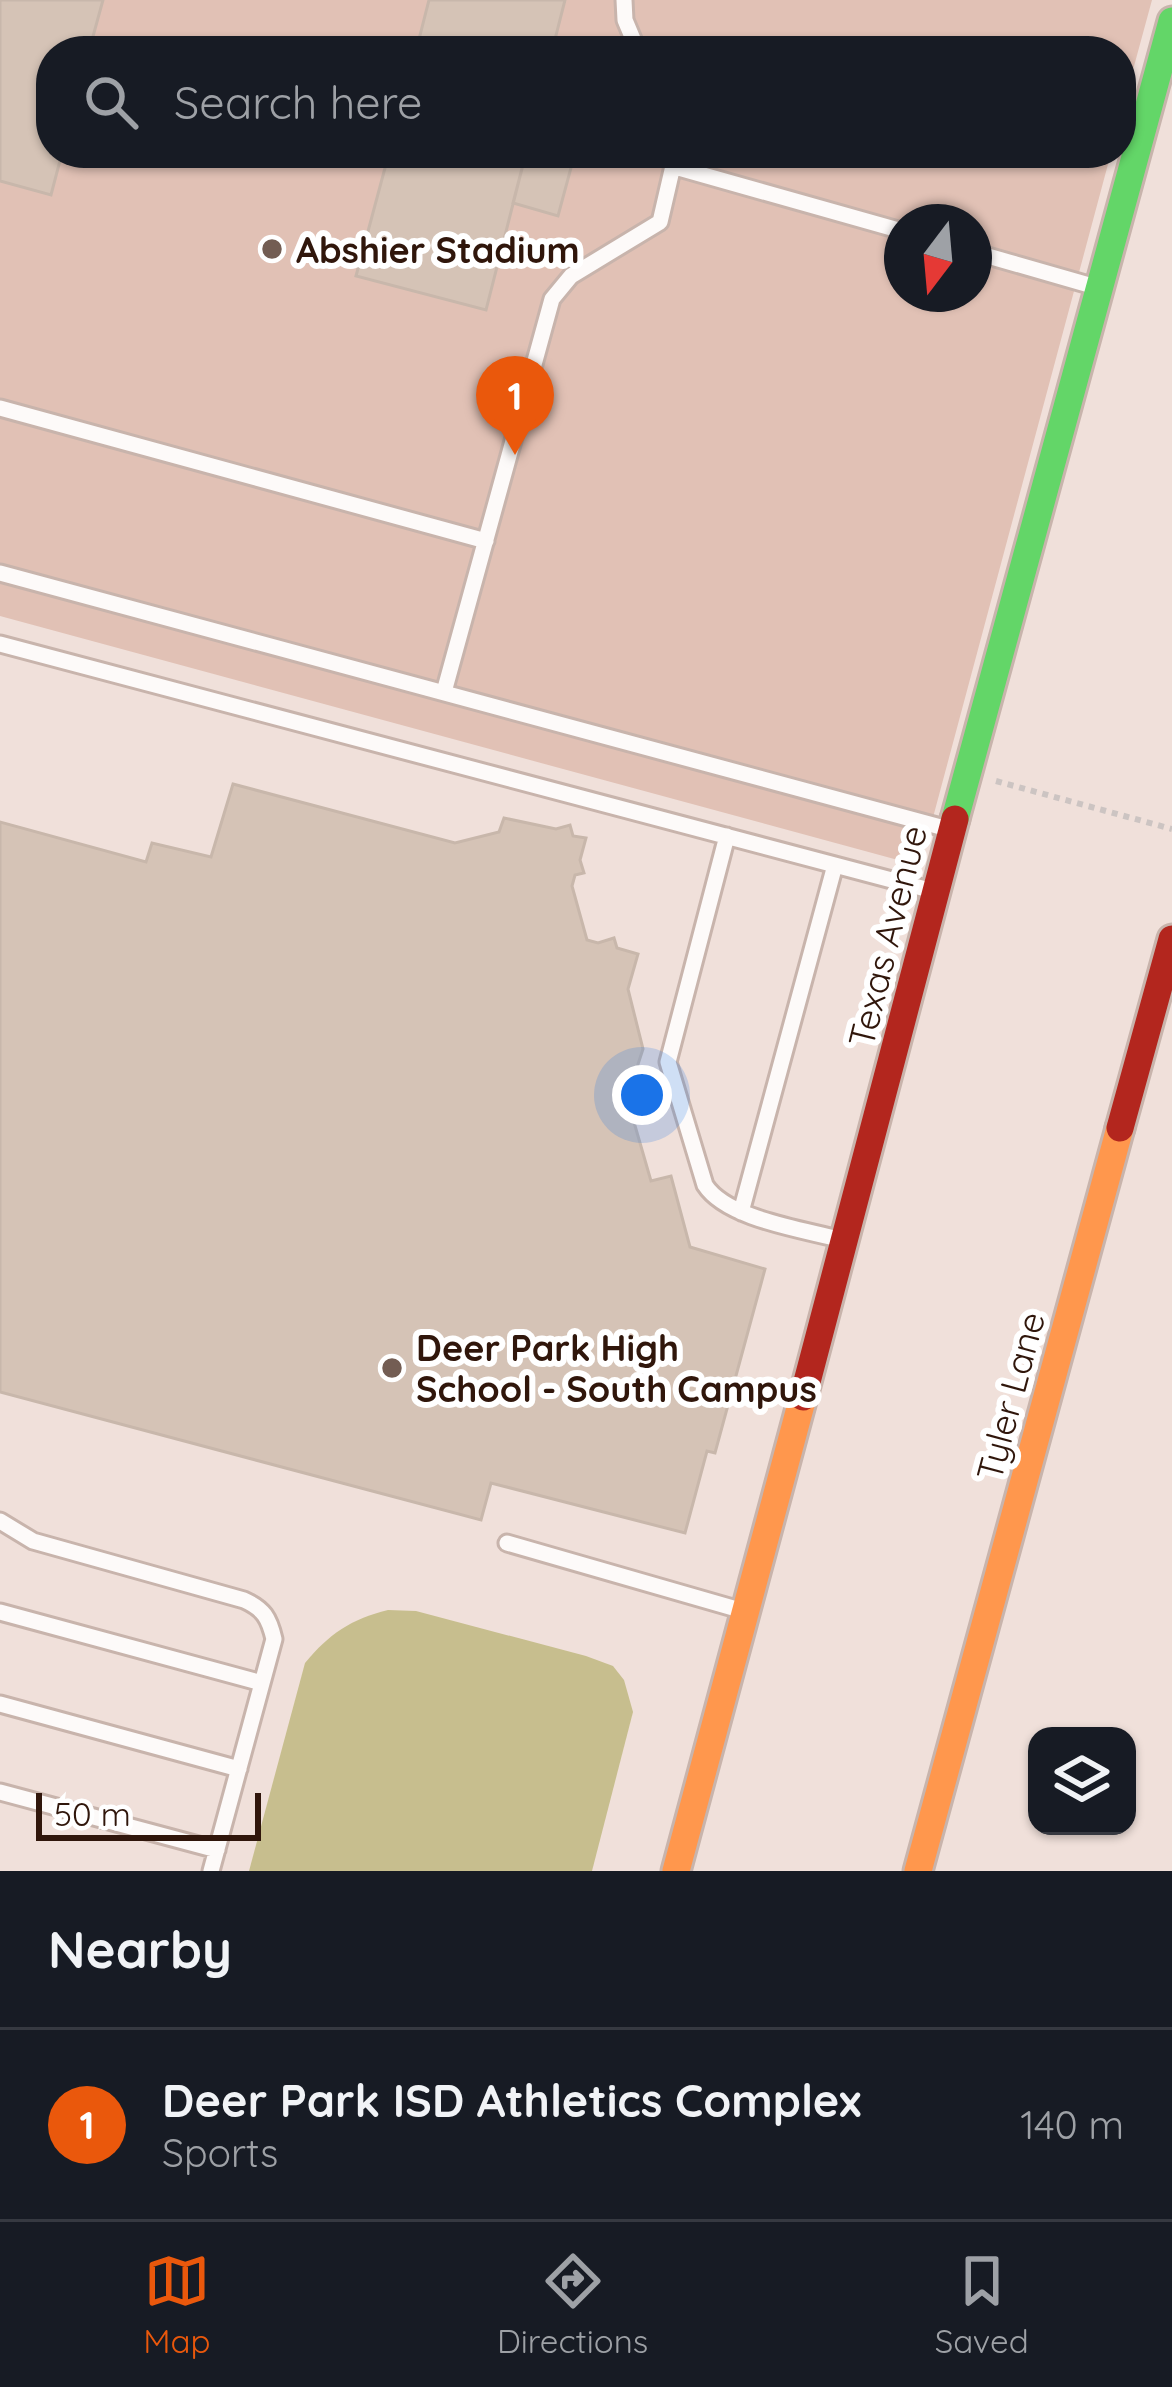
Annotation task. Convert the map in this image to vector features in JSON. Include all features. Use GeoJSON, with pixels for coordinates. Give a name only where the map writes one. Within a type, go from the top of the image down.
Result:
{"type":"FeatureCollection","features":[{"type":"Feature","properties":{"kind":"street","name":"Texas Avenue"},"geometry":{"type":"LineString","coordinates":[[1136,153],[1172,21]]}},
{"type":"Feature","properties":{"kind":"street","name":"Texas Avenue"},"geometry":{"type":"LineString","coordinates":[[676,1871],[938,893],[965,773],[1132,168]]}},
{"type":"Feature","properties":{"kind":"street","name":"Tyler Lane"},"geometry":{"type":"LineString","coordinates":[[918,1871],[1172,939]]}},
{"type":"Feature","properties":{"kind":"lane"},"geometry":{"type":"LineString","coordinates":[[624,0],[632,36]]}},
{"type":"Feature","properties":{"kind":"lane"},"geometry":{"type":"LineString","coordinates":[[444,692],[552,299],[572,276],[660,222],[674,168]]}},
{"type":"Feature","properties":{"kind":"lane"},"geometry":{"type":"LineString","coordinates":[[701,168],[884,225]]}},
{"type":"Feature","properties":{"kind":"lane"},"geometry":{"type":"LineString","coordinates":[[992,257],[1099,288]]}},
{"type":"Feature","properties":{"kind":"lane"},"geometry":{"type":"LineString","coordinates":[[0,408],[486,541]]}},
{"type":"Feature","properties":{"kind":"lane"},"geometry":{"type":"LineString","coordinates":[[0,573],[951,830]]}},
{"type":"Feature","properties":{"kind":"lane"},"geometry":{"type":"LineString","coordinates":[[0,644],[938,893]]}},
{"type":"Feature","properties":{"kind":"lane"},"geometry":{"type":"LineString","coordinates":[[727,836],[668,1062],[704,1185],[714,1199],[740,1212],[845,1240]]}},
{"type":"Feature","properties":{"kind":"lane"},"geometry":{"type":"LineString","coordinates":[[740,1212],[835,865]]}},
{"type":"Feature","properties":{"kind":"lane"},"geometry":{"type":"LineString","coordinates":[[0,1520],[33,1541],[261,1608],[270,1620],[274,1639],[211,1871]]}},
{"type":"Feature","properties":{"kind":"lane"},"geometry":{"type":"LineString","coordinates":[[507,1543],[746,1611]]}},
{"type":"Feature","properties":{"kind":"lane"},"geometry":{"type":"LineString","coordinates":[[0,1612],[262,1683]]}},
{"type":"Feature","properties":{"kind":"lane"},"geometry":{"type":"LineString","coordinates":[[0,1704],[239,1769]]}},
{"type":"Feature","properties":{"kind":"lane"},"geometry":{"type":"LineString","coordinates":[[0,1792],[217,1850]]}},
{"type":"Feature","properties":{"kind":"path"},"geometry":{"type":"LineString","coordinates":[[965,773],[1172,829]]}},
{"type":"Feature","properties":{"kind":"shaded area"},"geometry":{"type":"Polygon","coordinates":[[[0,0],[1152,0],[1136,59],[1136,36],[36,36],[36,168],[1107,168],[920,866],[0,616],[0,0]]]}},
{"type":"Feature","properties":{"kind":"shaded area"},"geometry":{"type":"Polygon","coordinates":[[[388,1610],[416,1611],[586,1656],[613,1666],[624,1680],[633,1712],[592,1871],[249,1871],[305,1663],[342,1629],[388,1610]]]}},
{"type":"Feature","properties":{"kind":"building"},"geometry":{"type":"Polygon","coordinates":[[[0,0],[103,0],[93,36],[36,36],[36,168],[58,168],[51,195],[0,181],[0,0]]]}},
{"type":"Feature","properties":{"kind":"building"},"geometry":{"type":"Polygon","coordinates":[[[429,0],[565,0],[556,36],[420,36],[429,0]]]}},
{"type":"Feature","properties":{"kind":"building"},"geometry":{"type":"Polygon","coordinates":[[[385,168],[522,168],[486,310],[356,276],[385,168]]]}},
{"type":"Feature","properties":{"kind":"building"},"geometry":{"type":"Polygon","coordinates":[[[522,168],[571,168],[558,216],[513,203],[522,168]]]}},
{"type":"Feature","properties":{"kind":"building"},"geometry":{"type":"Polygon","coordinates":[[[233,784],[455,843],[499,832],[504,818],[556,829],[570,825],[573,836],[586,838],[580,860],[584,873],[575,875],[572,886],[587,940],[598,943],[614,938],[617,948],[638,954],[628,989],[643,1049],[627,1098],[651,1181],[671,1176],[690,1247],[765,1269],[715,1453],[707,1451],[685,1533],[491,1483],[481,1520],[0,1392],[0,822],[146,862],[152,843],[211,857],[233,784]]]}},
{"type":"Feature","properties":{"kind":"traffic: fast"},"geometry":{"type":"LineString","coordinates":[[1136,153],[1172,21]]}},
{"type":"Feature","properties":{"kind":"traffic: fast"},"geometry":{"type":"LineString","coordinates":[[955,819],[1132,168]]}},
{"type":"Feature","properties":{"kind":"traffic: slow"},"geometry":{"type":"LineString","coordinates":[[918,1871],[1120,1128]]}},
{"type":"Feature","properties":{"kind":"traffic: slow"},"geometry":{"type":"LineString","coordinates":[[676,1871],[803,1397]]}},
{"type":"Feature","properties":{"kind":"traffic: jam"},"geometry":{"type":"LineString","coordinates":[[803,1397],[955,819]]}},
{"type":"Feature","properties":{"kind":"traffic: jam"},"geometry":{"type":"LineString","coordinates":[[1120,1128],[1172,939]]}},
{"type":"Feature","properties":{"kind":"place","name":"Abshier Stadium"},"geometry":{"type":"Point","coordinates":[272,249]}},
{"type":"Feature","properties":{"kind":"place","name":"Deer Park ISD Athletics Complex"},"geometry":{"type":"Point","coordinates":[515,455]}},
{"type":"Feature","properties":{"kind":"place","name":"Deer Park High School - South Campus"},"geometry":{"type":"Point","coordinates":[392,1368]}}]}
